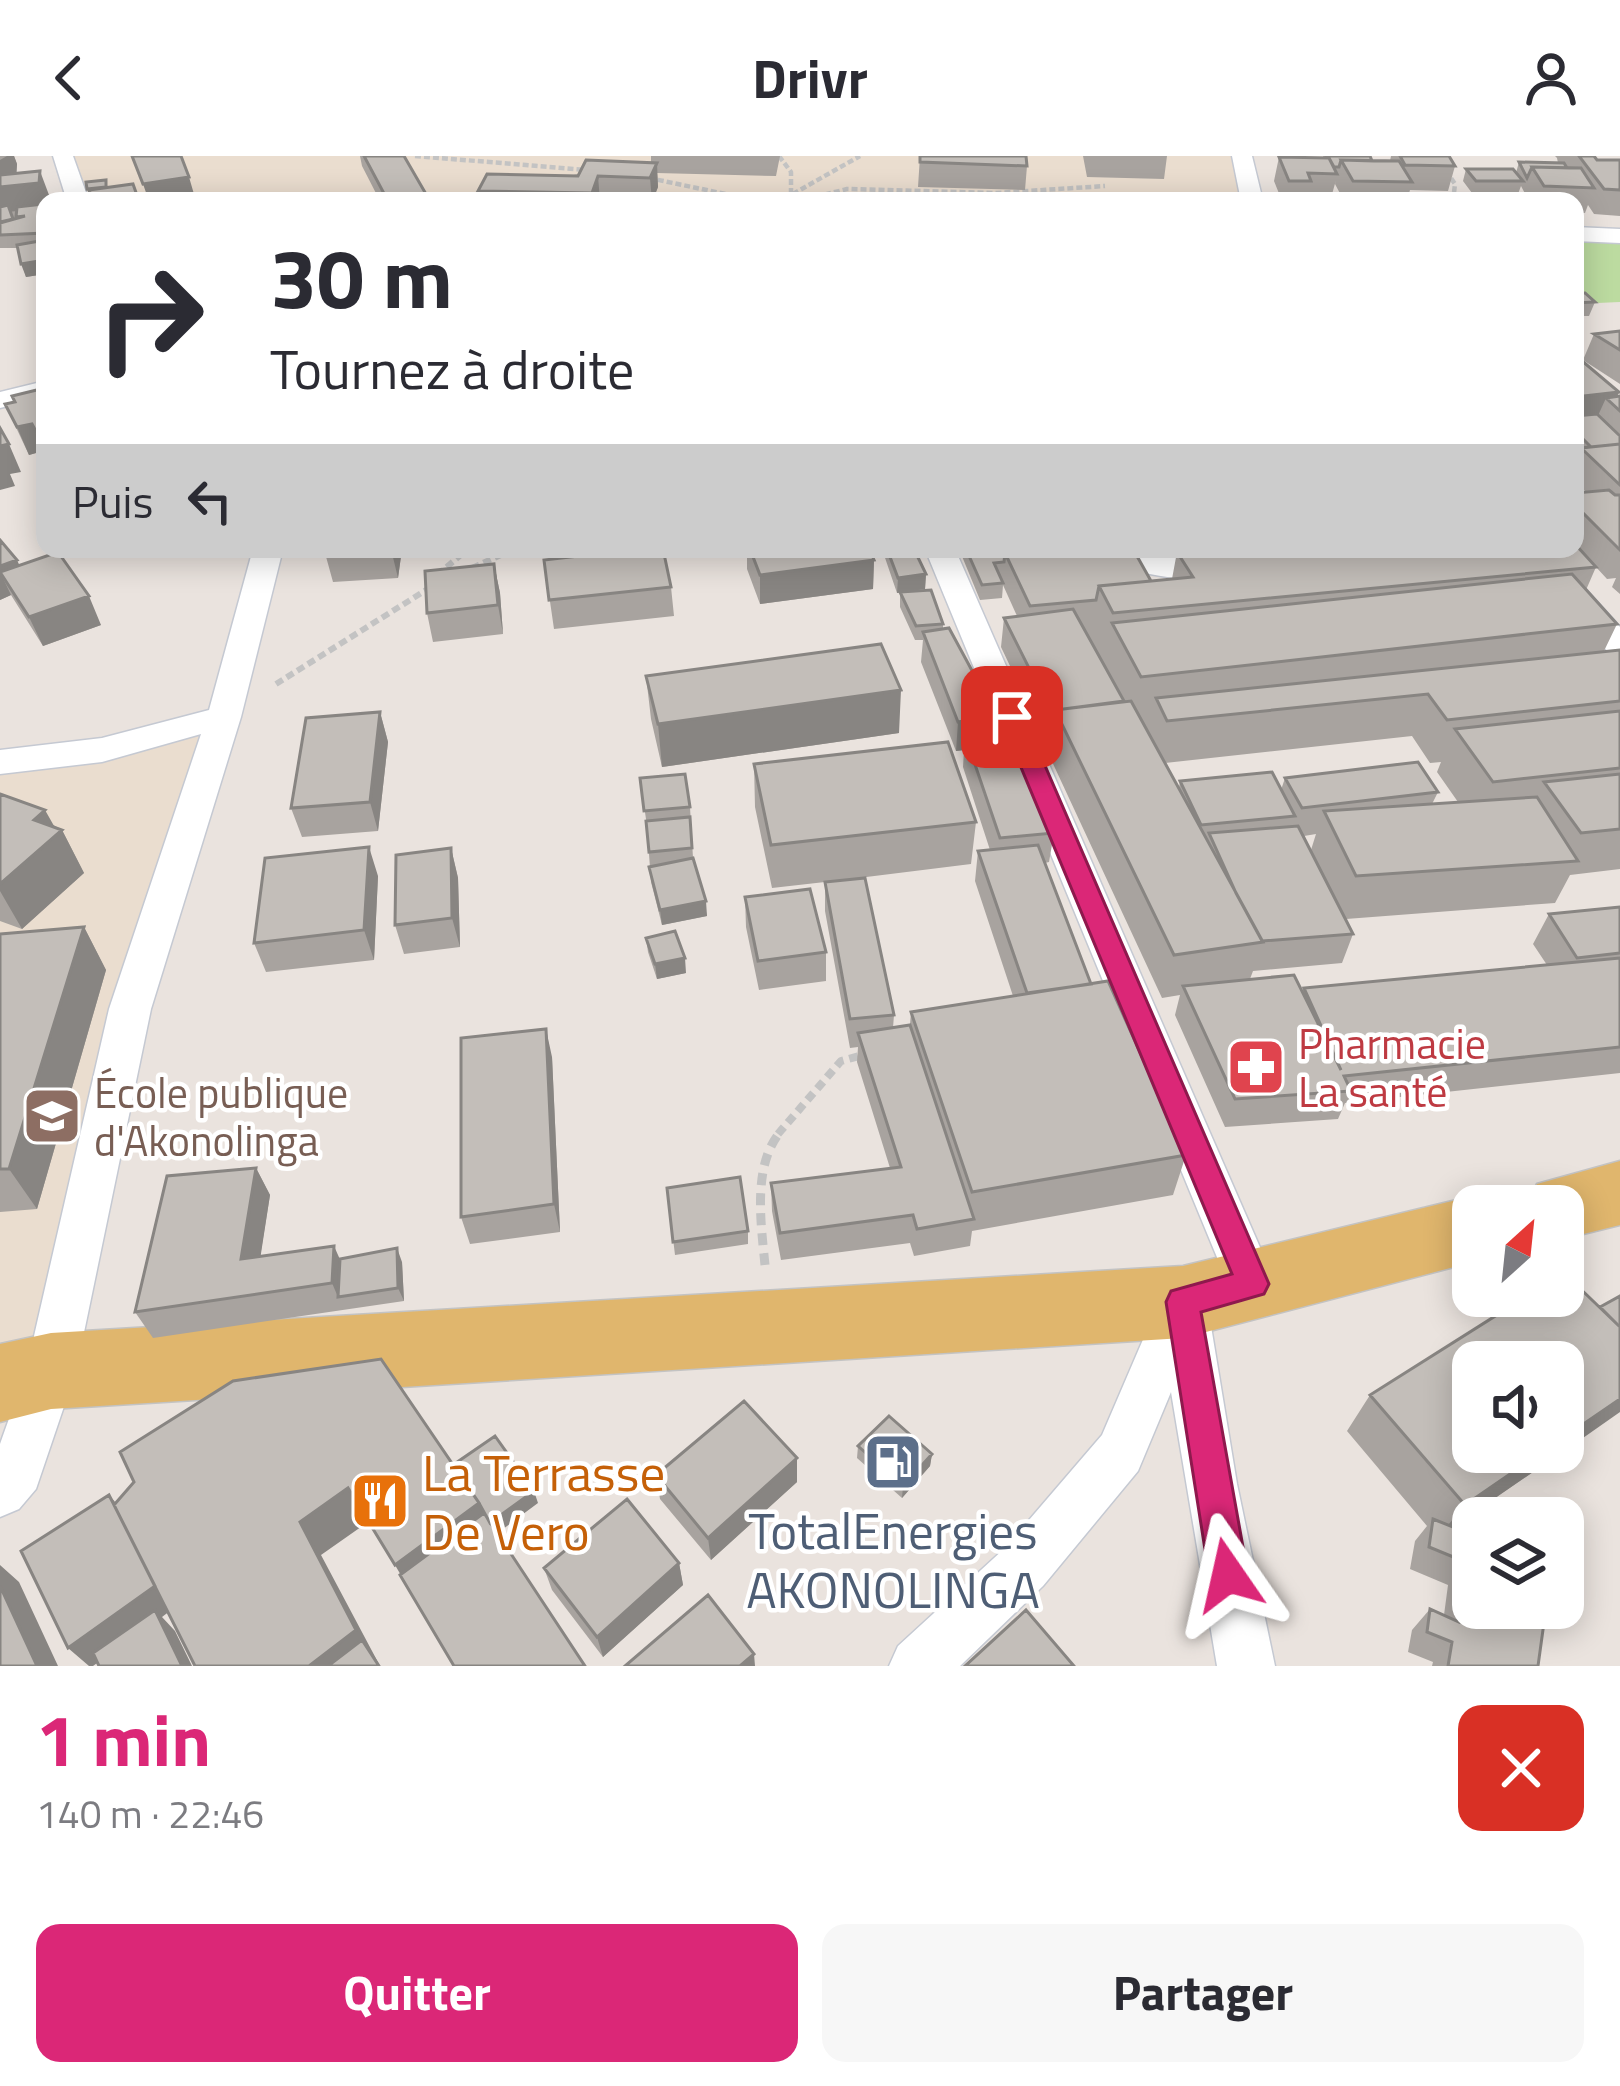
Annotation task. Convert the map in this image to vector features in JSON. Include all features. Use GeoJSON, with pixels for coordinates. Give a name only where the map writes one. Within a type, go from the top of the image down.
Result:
{"type":"FeatureCollection","features":[{"type":"Feature","properties":{"kind":"main road"},"geometry":{"type":"LineString","coordinates":[[1584,1201],[1620,1192]]}},
{"type":"Feature","properties":{"kind":"main road"},"geometry":{"type":"LineString","coordinates":[[25,1377],[1218,1293],[1452,1234]]}},
{"type":"Feature","properties":{"kind":"street"},"geometry":{"type":"LineString","coordinates":[[63,156],[75,192]]}},
{"type":"Feature","properties":{"kind":"street"},"geometry":{"type":"LineString","coordinates":[[1242,156],[1250,192]]}},
{"type":"Feature","properties":{"kind":"street"},"geometry":{"type":"LineString","coordinates":[[1584,234],[1620,236]]}},
{"type":"Feature","properties":{"kind":"street"},"geometry":{"type":"LineString","coordinates":[[0,400],[36,391]]}},
{"type":"Feature","properties":{"kind":"street"},"geometry":{"type":"LineString","coordinates":[[0,1490],[17,1471],[25,1377],[130,1009],[224,717],[266,558]]}},
{"type":"Feature","properties":{"kind":"street"},"geometry":{"type":"LineString","coordinates":[[943,558],[1218,1293],[1210,1484],[1246,1666]]}},
{"type":"Feature","properties":{"kind":"street"},"geometry":{"type":"LineString","coordinates":[[1121,558],[1165,568],[1253,570]]}},
{"type":"Feature","properties":{"kind":"street"},"geometry":{"type":"LineString","coordinates":[[1539,558],[1620,646]]}},
{"type":"Feature","properties":{"kind":"street"},"geometry":{"type":"LineString","coordinates":[[0,762],[102,750],[224,717]]}},
{"type":"Feature","properties":{"kind":"street"},"geometry":{"type":"LineString","coordinates":[[919,1666],[1024,1567],[1120,1453],[1218,1293]]}},
{"type":"Feature","properties":{"kind":"path"},"geometry":{"type":"LineString","coordinates":[[416,156],[588,170]]}},
{"type":"Feature","properties":{"kind":"path"},"geometry":{"type":"LineString","coordinates":[[778,156],[791,172],[794,192]]}},
{"type":"Feature","properties":{"kind":"path"},"geometry":{"type":"LineString","coordinates":[[806,192],[860,156]]}},
{"type":"Feature","properties":{"kind":"path"},"geometry":{"type":"LineString","coordinates":[[1429,162],[1455,184],[1454,192]]}},
{"type":"Feature","properties":{"kind":"path"},"geometry":{"type":"LineString","coordinates":[[631,174],[704,192]]}},
{"type":"Feature","properties":{"kind":"path"},"geometry":{"type":"LineString","coordinates":[[1012,192],[1105,186]]}},
{"type":"Feature","properties":{"kind":"path"},"geometry":{"type":"LineString","coordinates":[[831,192],[959,192]]}},
{"type":"Feature","properties":{"kind":"path"},"geometry":{"type":"LineString","coordinates":[[224,717],[415,594],[457,558]]}},
{"type":"Feature","properties":{"kind":"path"},"geometry":{"type":"LineString","coordinates":[[415,594],[494,558]]}},
{"type":"Feature","properties":{"kind":"path"},"geometry":{"type":"LineString","coordinates":[[772,1327],[760,1210],[768,1146],[841,1061],[887,1049]]}},
{"type":"Feature","properties":{"kind":"shaded area"},"geometry":{"type":"Polygon","coordinates":[[[63,156],[1242,156],[1250,192],[75,192],[63,156]]]}},
{"type":"Feature","properties":{"kind":"shaded area","name":"École publique d'Akonolinga"},"geometry":{"type":"Polygon","coordinates":[[[224,717],[51,1371],[0,1383],[0,762],[224,717]]]}},
{"type":"Feature","properties":{"kind":"green space"},"geometry":{"type":"Polygon","coordinates":[[[1584,241],[1620,244],[1620,302],[1584,304],[1584,241]]]}},
{"type":"Feature","properties":{"kind":"building"},"geometry":{"type":"Polygon","coordinates":[[[132,156],[181,156],[189,177],[143,184],[132,156]]]}},
{"type":"Feature","properties":{"kind":"building"},"geometry":{"type":"Polygon","coordinates":[[[364,156],[404,156],[425,192],[383,192],[364,156]]]}},
{"type":"Feature","properties":{"kind":"building"},"geometry":{"type":"Polygon","coordinates":[[[920,156],[1026,156],[1027,166],[920,162],[920,156]]]}},
{"type":"Feature","properties":{"kind":"building"},"geometry":{"type":"Polygon","coordinates":[[[1325,156],[1370,156],[1372,161],[1341,160],[1334,167],[1325,156]]]}},
{"type":"Feature","properties":{"kind":"building"},"geometry":{"type":"Polygon","coordinates":[[[1400,156],[1449,156],[1455,166],[1405,165],[1400,156]]]}},
{"type":"Feature","properties":{"kind":"building"},"geometry":{"type":"Polygon","coordinates":[[[1579,156],[1620,160],[1620,190],[1604,189],[1579,156]]]}},
{"type":"Feature","properties":{"kind":"building"},"geometry":{"type":"Polygon","coordinates":[[[1279,157],[1329,158],[1337,174],[1308,173],[1311,181],[1289,181],[1279,157]]]}},
{"type":"Feature","properties":{"kind":"building"},"geometry":{"type":"Polygon","coordinates":[[[586,160],[657,163],[650,178],[598,176],[592,192],[478,191],[487,174],[578,176],[586,160]]]}},
{"type":"Feature","properties":{"kind":"building"},"geometry":{"type":"Polygon","coordinates":[[[1341,160],[1399,161],[1412,182],[1353,181],[1341,160]]]}},
{"type":"Feature","properties":{"kind":"building"},"geometry":{"type":"Polygon","coordinates":[[[1519,162],[1564,163],[1567,168],[1532,167],[1527,178],[1519,162]]]}},
{"type":"Feature","properties":{"kind":"building"},"geometry":{"type":"Polygon","coordinates":[[[1532,167],[1581,168],[1594,188],[1544,186],[1532,167]]]}},
{"type":"Feature","properties":{"kind":"building"},"geometry":{"type":"Polygon","coordinates":[[[1466,169],[1513,169],[1523,181],[1476,181],[1466,169]]]}},
{"type":"Feature","properties":{"kind":"building"},"geometry":{"type":"Polygon","coordinates":[[[40,171],[39,183],[0,187],[0,175],[40,171]]]}},
{"type":"Feature","properties":{"kind":"building"},"geometry":{"type":"Polygon","coordinates":[[[106,180],[106,187],[87,189],[86,182],[106,180]]]}},
{"type":"Feature","properties":{"kind":"building"},"geometry":{"type":"Polygon","coordinates":[[[133,184],[136,192],[90,192],[133,184]]]}},
{"type":"Feature","properties":{"kind":"building"},"geometry":{"type":"Polygon","coordinates":[[[8,205],[13,219],[0,222],[0,207],[8,205]]]}},
{"type":"Feature","properties":{"kind":"building"},"geometry":{"type":"Polygon","coordinates":[[[36,205],[36,233],[0,235],[0,223],[25,216],[16,217],[17,207],[36,205]]]}},
{"type":"Feature","properties":{"kind":"building"},"geometry":{"type":"Polygon","coordinates":[[[36,242],[36,262],[21,264],[17,245],[36,242]]]}},
{"type":"Feature","properties":{"kind":"building"},"geometry":{"type":"Polygon","coordinates":[[[1620,331],[1620,350],[1594,334],[1620,331]]]}},
{"type":"Feature","properties":{"kind":"building"},"geometry":{"type":"Polygon","coordinates":[[[1584,363],[1619,392],[1584,396],[1584,363]]]}},
{"type":"Feature","properties":{"kind":"building"},"geometry":{"type":"Polygon","coordinates":[[[36,390],[36,431],[32,424],[17,427],[5,404],[15,402],[12,396],[36,390]]]}},
{"type":"Feature","properties":{"kind":"building"},"geometry":{"type":"Polygon","coordinates":[[[1620,396],[1620,411],[1606,398],[1620,396]]]}},
{"type":"Feature","properties":{"kind":"building"},"geometry":{"type":"Polygon","coordinates":[[[1597,414],[1620,436],[1620,444],[1591,447],[1584,440],[1584,415],[1597,414]]]}},
{"type":"Feature","properties":{"kind":"building"},"geometry":{"type":"Polygon","coordinates":[[[1620,444],[1620,485],[1584,451],[1620,444]]]}},
{"type":"Feature","properties":{"kind":"building"},"geometry":{"type":"Polygon","coordinates":[[[1609,490],[1620,495],[1620,550],[1584,514],[1584,492],[1609,490]]]}},
{"type":"Feature","properties":{"kind":"building"},"geometry":{"type":"Polygon","coordinates":[[[0,540],[17,560],[0,566],[0,540]]]}},
{"type":"Feature","properties":{"kind":"building"},"geometry":{"type":"Polygon","coordinates":[[[1584,554],[1596,567],[1113,613],[1099,586],[1193,577],[1181,558],[1584,558],[1584,554]]]}},
{"type":"Feature","properties":{"kind":"building"},"geometry":{"type":"Polygon","coordinates":[[[41,558],[62,558],[89,596],[29,617],[0,572],[41,558]]]}},
{"type":"Feature","properties":{"kind":"building"},"geometry":{"type":"Polygon","coordinates":[[[665,558],[671,587],[549,600],[544,560],[665,558]]]}},
{"type":"Feature","properties":{"kind":"building"},"geometry":{"type":"Polygon","coordinates":[[[753,558],[874,560],[760,575],[753,558]]]}},
{"type":"Feature","properties":{"kind":"building"},"geometry":{"type":"Polygon","coordinates":[[[890,558],[918,558],[926,574],[898,578],[890,558]]]}},
{"type":"Feature","properties":{"kind":"building"},"geometry":{"type":"Polygon","coordinates":[[[970,558],[1004,558],[994,563],[1003,583],[982,585],[970,558]]]}},
{"type":"Feature","properties":{"kind":"building"},"geometry":{"type":"Polygon","coordinates":[[[1007,558],[1138,558],[1151,581],[1099,586],[1096,600],[1030,606],[1007,558]]]}},
{"type":"Feature","properties":{"kind":"building"},"geometry":{"type":"Polygon","coordinates":[[[494,564],[498,605],[427,613],[425,571],[494,564]]]}},
{"type":"Feature","properties":{"kind":"building"},"geometry":{"type":"Polygon","coordinates":[[[1572,574],[1617,624],[1141,677],[1112,623],[1572,574]]]}},
{"type":"Feature","properties":{"kind":"building"},"geometry":{"type":"Polygon","coordinates":[[[931,590],[943,624],[916,626],[900,592],[931,590]]]}},
{"type":"Feature","properties":{"kind":"building"},"geometry":{"type":"Polygon","coordinates":[[[1073,609],[1124,701],[1052,714],[1004,618],[1073,609]]]}},
{"type":"Feature","properties":{"kind":"building"},"geometry":{"type":"Polygon","coordinates":[[[949,628],[996,715],[958,722],[923,632],[949,628]]]}},
{"type":"Feature","properties":{"kind":"building"},"geometry":{"type":"Polygon","coordinates":[[[881,644],[901,690],[658,724],[646,676],[881,644]]]}},
{"type":"Feature","properties":{"kind":"building"},"geometry":{"type":"Polygon","coordinates":[[[1620,650],[1620,701],[1447,720],[1428,694],[1167,721],[1156,698],[1620,650]]]}},
{"type":"Feature","properties":{"kind":"building"},"geometry":{"type":"Polygon","coordinates":[[[1131,701],[1263,942],[1174,955],[1055,710],[1131,701]]]}},
{"type":"Feature","properties":{"kind":"building"},"geometry":{"type":"Polygon","coordinates":[[[1620,711],[1620,768],[1493,782],[1455,729],[1620,711]]]}},
{"type":"Feature","properties":{"kind":"building"},"geometry":{"type":"Polygon","coordinates":[[[380,712],[370,802],[291,808],[306,718],[380,712]]]}},
{"type":"Feature","properties":{"kind":"building"},"geometry":{"type":"Polygon","coordinates":[[[1016,733],[1054,833],[1000,838],[966,738],[1016,733]]]}},
{"type":"Feature","properties":{"kind":"building"},"geometry":{"type":"Polygon","coordinates":[[[948,742],[976,822],[771,845],[754,764],[948,742]]]}},
{"type":"Feature","properties":{"kind":"building"},"geometry":{"type":"Polygon","coordinates":[[[1418,762],[1438,792],[1302,808],[1285,778],[1418,762]]]}},
{"type":"Feature","properties":{"kind":"building"},"geometry":{"type":"Polygon","coordinates":[[[1272,772],[1295,816],[1201,825],[1180,781],[1272,772]]]}},
{"type":"Feature","properties":{"kind":"building"},"geometry":{"type":"Polygon","coordinates":[[[685,774],[690,807],[644,811],[640,778],[685,774]]]}},
{"type":"Feature","properties":{"kind":"building"},"geometry":{"type":"Polygon","coordinates":[[[1620,774],[1620,829],[1581,833],[1544,782],[1620,774]]]}},
{"type":"Feature","properties":{"kind":"building"},"geometry":{"type":"Polygon","coordinates":[[[0,794],[45,810],[34,820],[62,830],[0,884],[0,794]]]}},
{"type":"Feature","properties":{"kind":"building"},"geometry":{"type":"Polygon","coordinates":[[[1537,797],[1578,861],[1356,876],[1324,811],[1537,797]]]}},
{"type":"Feature","properties":{"kind":"building"},"geometry":{"type":"Polygon","coordinates":[[[690,817],[692,848],[649,852],[646,821],[690,817]]]}},
{"type":"Feature","properties":{"kind":"building"},"geometry":{"type":"Polygon","coordinates":[[[1298,826],[1353,934],[1262,941],[1209,833],[1298,826]]]}},
{"type":"Feature","properties":{"kind":"building"},"geometry":{"type":"Polygon","coordinates":[[[1038,845],[1091,984],[1027,993],[978,851],[1038,845]]]}},
{"type":"Feature","properties":{"kind":"building"},"geometry":{"type":"Polygon","coordinates":[[[369,847],[364,930],[254,943],[265,858],[369,847]]]}},
{"type":"Feature","properties":{"kind":"building"},"geometry":{"type":"Polygon","coordinates":[[[451,848],[452,918],[395,925],[396,855],[451,848]]]}},
{"type":"Feature","properties":{"kind":"building"},"geometry":{"type":"Polygon","coordinates":[[[693,858],[706,901],[660,910],[649,867],[693,858]]]}},
{"type":"Feature","properties":{"kind":"building"},"geometry":{"type":"Polygon","coordinates":[[[865,878],[894,1015],[850,1019],[825,882],[865,878]]]}},
{"type":"Feature","properties":{"kind":"building"},"geometry":{"type":"Polygon","coordinates":[[[810,889],[826,952],[758,961],[745,897],[810,889]]]}},
{"type":"Feature","properties":{"kind":"building"},"geometry":{"type":"Polygon","coordinates":[[[1620,907],[1620,953],[1577,958],[1549,914],[1620,907]]]}},
{"type":"Feature","properties":{"kind":"building"},"geometry":{"type":"Polygon","coordinates":[[[84,927],[9,1169],[0,1169],[0,934],[84,927]]]}},
{"type":"Feature","properties":{"kind":"building"},"geometry":{"type":"Polygon","coordinates":[[[675,931],[685,958],[655,964],[646,938],[675,931]]]}},
{"type":"Feature","properties":{"kind":"building"},"geometry":{"type":"Polygon","coordinates":[[[1620,958],[1620,1047],[1344,1076],[1351,1091],[1235,1099],[1183,986],[1294,975],[1341,1070],[1304,988],[1620,958]]]}},
{"type":"Feature","properties":{"kind":"building"},"geometry":{"type":"Polygon","coordinates":[[[1108,981],[1186,1155],[972,1192],[911,1012],[1108,981]]]}},
{"type":"Feature","properties":{"kind":"building"},"geometry":{"type":"Polygon","coordinates":[[[910,1025],[974,1219],[917,1229],[913,1215],[780,1233],[771,1183],[901,1167],[858,1033],[910,1025]]]}},
{"type":"Feature","properties":{"kind":"building"},"geometry":{"type":"Polygon","coordinates":[[[546,1029],[554,1204],[461,1217],[461,1038],[546,1029]]]}},
{"type":"Feature","properties":{"kind":"building"},"geometry":{"type":"Polygon","coordinates":[[[256,1168],[241,1259],[334,1246],[332,1283],[135,1312],[167,1176],[256,1168]]]}},
{"type":"Feature","properties":{"kind":"building"},"geometry":{"type":"Polygon","coordinates":[[[740,1177],[748,1231],[673,1242],[667,1188],[740,1177]]]}},
{"type":"Feature","properties":{"kind":"building"},"geometry":{"type":"Polygon","coordinates":[[[397,1248],[398,1288],[338,1297],[340,1259],[397,1248]]]}},
{"type":"Feature","properties":{"kind":"building"},"geometry":{"type":"Polygon","coordinates":[[[1584,1292],[1620,1327],[1620,1399],[1584,1424],[1584,1341],[1456,1341],[1494,1317],[1584,1317],[1584,1292]]]}},
{"type":"Feature","properties":{"kind":"building"},"geometry":{"type":"Polygon","coordinates":[[[1620,1296],[1620,1327],[1600,1307],[1620,1296]]]}},
{"type":"Feature","properties":{"kind":"building"},"geometry":{"type":"Polygon","coordinates":[[[1452,1343],[1452,1473],[1511,1473],[1477,1497],[1458,1497],[1370,1395],[1452,1343]]]}},
{"type":"Feature","properties":{"kind":"building"},"geometry":{"type":"Polygon","coordinates":[[[381,1359],[479,1503],[395,1565],[348,1488],[300,1522],[356,1630],[309,1666],[195,1666],[114,1505],[134,1482],[120,1452],[233,1381],[381,1359]]]}},
{"type":"Feature","properties":{"kind":"building"},"geometry":{"type":"Polygon","coordinates":[[[744,1401],[797,1458],[708,1538],[656,1475],[744,1401]]]}},
{"type":"Feature","properties":{"kind":"building","name":"TotalEnergies AKONOLINGA"},"geometry":{"type":"Polygon","coordinates":[[[889,1416],[932,1454],[903,1486],[858,1446],[889,1416]]]}},
{"type":"Feature","properties":{"kind":"building"},"geometry":{"type":"Polygon","coordinates":[[[495,1436],[534,1491],[490,1523],[453,1465],[495,1436]]]}},
{"type":"Feature","properties":{"kind":"building"},"geometry":{"type":"Polygon","coordinates":[[[109,1495],[155,1586],[68,1648],[21,1551],[109,1495]]]}},
{"type":"Feature","properties":{"kind":"building"},"geometry":{"type":"Polygon","coordinates":[[[627,1499],[679,1563],[597,1637],[544,1568],[627,1499]]]}},
{"type":"Feature","properties":{"kind":"building"},"geometry":{"type":"Polygon","coordinates":[[[484,1513],[585,1666],[454,1666],[400,1575],[484,1513]]]}},
{"type":"Feature","properties":{"kind":"building"},"geometry":{"type":"Polygon","coordinates":[[[1433,1519],[1452,1527],[1452,1556],[1429,1547],[1433,1519]]]}},
{"type":"Feature","properties":{"kind":"building"},"geometry":{"type":"Polygon","coordinates":[[[0,1586],[37,1666],[0,1666],[0,1586]]]}},
{"type":"Feature","properties":{"kind":"building"},"geometry":{"type":"Polygon","coordinates":[[[708,1595],[754,1654],[740,1666],[625,1666],[708,1595]]]}},
{"type":"Feature","properties":{"kind":"building"},"geometry":{"type":"Polygon","coordinates":[[[1430,1609],[1452,1619],[1452,1629],[1543,1629],[1538,1666],[1448,1666],[1452,1642],[1427,1632],[1430,1609]]]}},
{"type":"Feature","properties":{"kind":"building"},"geometry":{"type":"Polygon","coordinates":[[[155,1610],[182,1666],[99,1666],[93,1653],[155,1610]]]}},
{"type":"Feature","properties":{"kind":"building"},"geometry":{"type":"Polygon","coordinates":[[[1026,1610],[1074,1666],[965,1666],[1026,1610]]]}},
{"type":"Feature","properties":{"kind":"building"},"geometry":{"type":"Polygon","coordinates":[[[362,1640],[379,1666],[328,1666],[362,1640]]]}},
{"type":"Feature","properties":{"kind":"place","name":"Pharmacie La santé"},"geometry":{"type":"Point","coordinates":[1256,1067]}},
{"type":"Feature","properties":{"kind":"place","name":"École publique d'Akonolinga"},"geometry":{"type":"Point","coordinates":[52,1116]}},
{"type":"Feature","properties":{"kind":"place","name":"TotalEnergies AKONOLINGA"},"geometry":{"type":"Point","coordinates":[893,1462]}},
{"type":"Feature","properties":{"kind":"place","name":"La Terrasse De Vero"},"geometry":{"type":"Point","coordinates":[380,1501]}},
{"type":"Feature","properties":{"kind":"route"},"geometry":{"type":"LineString","coordinates":[[1012,717],[1252,1284],[1183,1302],[1228,1575]]}}]}
